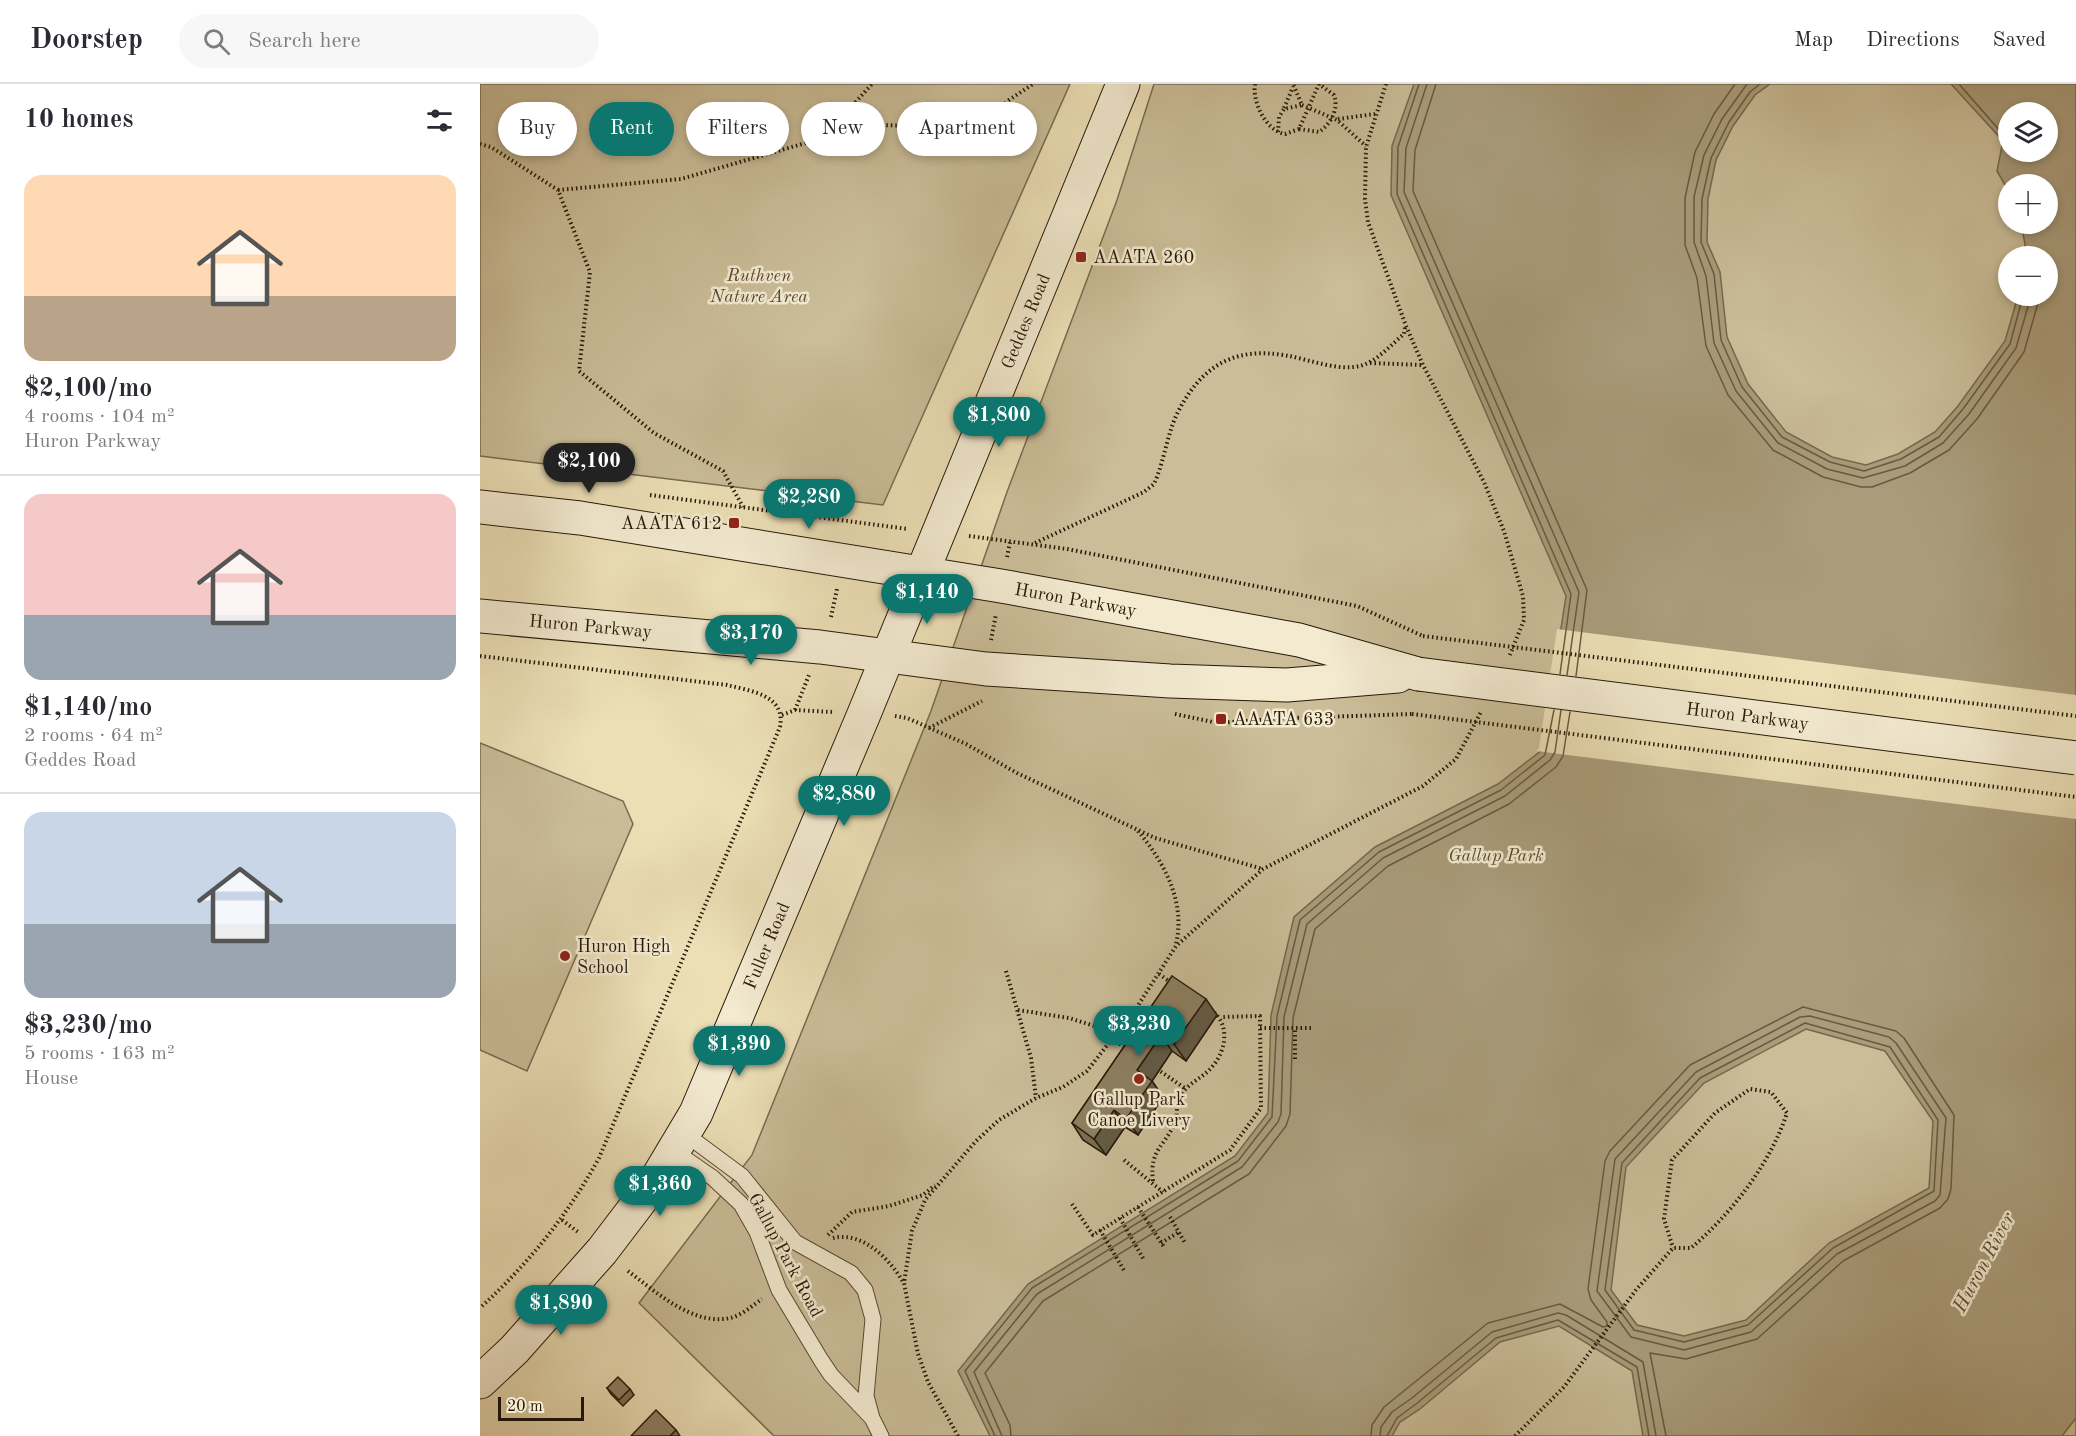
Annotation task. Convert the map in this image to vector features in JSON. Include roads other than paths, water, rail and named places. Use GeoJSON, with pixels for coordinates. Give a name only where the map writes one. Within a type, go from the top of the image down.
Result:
{"type":"FeatureCollection","features":[{"type":"Feature","properties":{"kind":"main road","name":"Geddes Road"},"geometry":{"type":"LineString","coordinates":[[887,657],[1123,84]]}},
{"type":"Feature","properties":{"kind":"main road","name":"Huron Parkway"},"geometry":{"type":"LineString","coordinates":[[480,507],[580,518],[1299,640],[1418,674],[2076,758]]}},
{"type":"Feature","properties":{"kind":"main road","name":"Huron Parkway"},"geometry":{"type":"LineString","coordinates":[[480,616],[808,646],[986,669],[1170,681],[1287,686],[1418,674]]}},
{"type":"Feature","properties":{"kind":"main road","name":"Fuller Road"},"geometry":{"type":"LineString","coordinates":[[480,1382],[514,1350],[602,1251],[679,1142],[706,1091],[887,657]]}},
{"type":"Feature","properties":{"kind":"lane","name":"Gallup Park Road"},"geometry":{"type":"LineString","coordinates":[[679,1142],[741,1204],[757,1232],[779,1290],[821,1360],[831,1375],[872,1419]]}},
{"type":"Feature","properties":{"kind":"lane","name":"Gallup Park Road"},"geometry":{"type":"LineString","coordinates":[[679,1142],[742,1176],[795,1242],[851,1273],[865,1290],[873,1319],[866,1396],[872,1419],[881,1436]]}},
{"type":"Feature","properties":{"kind":"water","name":"Huron River"},"geometry":{"type":"Polygon","coordinates":[[[1414,84],[1770,84],[1755,95],[1733,126],[1716,160],[1708,199],[1707,242],[1720,272],[1727,337],[1748,384],[1786,432],[1832,457],[1866,465],[1898,454],[1935,432],[1958,406],[2005,341],[2015,306],[2058,306],[2058,246],[2025,246],[2023,234],[2058,234],[2058,174],[1999,174],[1997,171],[1999,162],[2058,162],[2058,102],[1998,102],[1998,136],[1951,84],[2076,84],[2076,1418],[2062,1436],[1643,1436],[1632,1371],[1559,1326],[1500,1342],[1420,1409],[1400,1422],[1392,1436],[990,1436],[958,1371],[1028,1284],[1235,1156],[1268,1113],[1271,1015],[1294,917],[1375,847],[1498,784],[1542,750],[1566,596],[1391,195],[1392,146],[1414,84]],[[1806,1029],[1704,1083],[1626,1167],[1611,1290],[1637,1325],[1684,1336],[1746,1320],[1829,1243],[1929,1188],[1933,1121],[1885,1051],[1806,1029]]]}},
{"type":"Feature","properties":{"kind":"place","name":"AAATA 260"},"geometry":{"type":"Point","coordinates":[1081,257]}},
{"type":"Feature","properties":{"kind":"place","name":"AAATA 612"},"geometry":{"type":"Point","coordinates":[734,523]}},
{"type":"Feature","properties":{"kind":"place","name":"AAATA 633"},"geometry":{"type":"Point","coordinates":[1221,719]}},
{"type":"Feature","properties":{"kind":"place","name":"Huron High School"},"geometry":{"type":"Point","coordinates":[565,956]}},
{"type":"Feature","properties":{"kind":"place","name":"Gallup Park Canoe Livery"},"geometry":{"type":"Point","coordinates":[1139,1079]}},
{"type":"Feature","properties":{"kind":"park label","name":"Ruthven Nature Area"},"geometry":{"type":"Point","coordinates":[759,285]}},
{"type":"Feature","properties":{"kind":"park label","name":"Gallup Park"},"geometry":{"type":"Point","coordinates":[1496,855]}}]}
